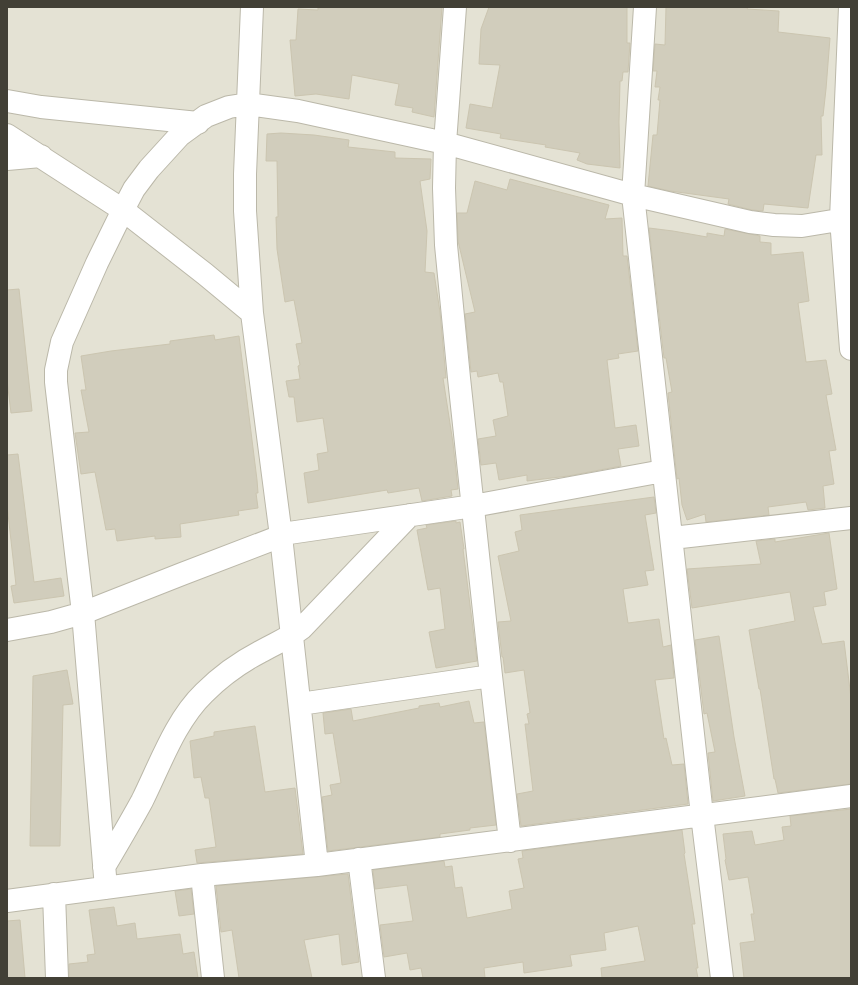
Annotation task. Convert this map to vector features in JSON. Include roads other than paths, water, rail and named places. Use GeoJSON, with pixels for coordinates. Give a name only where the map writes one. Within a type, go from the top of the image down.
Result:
{"type":"FeatureCollection","features":[{"type":"Feature","properties":{"kind":"street"},"geometry":{"type":"LineString","coordinates":[[252,7],[244,174],[252,314],[293,635],[317,865]]}},
{"type":"Feature","properties":{"kind":"street"},"geometry":{"type":"LineString","coordinates":[[455,7],[445,143],[444,188],[446,245],[490,676],[510,841]]}},
{"type":"Feature","properties":{"kind":"street"},"geometry":{"type":"LineString","coordinates":[[645,7],[633,195],[702,815],[722,978]]}},
{"type":"Feature","properties":{"kind":"street"},"geometry":{"type":"LineString","coordinates":[[850,7],[846,219],[851,349]]}},
{"type":"Feature","properties":{"kind":"street"},"geometry":{"type":"LineString","coordinates":[[7,101],[41,107],[198,123]]}},
{"type":"Feature","properties":{"kind":"street"},"geometry":{"type":"LineString","coordinates":[[105,877],[83,613],[56,382],[56,370],[62,342],[122,210],[138,184],[161,154],[180,135],[206,116],[248,104],[298,111],[445,143],[633,195],[750,222],[802,226],[846,219]]}},
{"type":"Feature","properties":{"kind":"street"},"geometry":{"type":"LineString","coordinates":[[7,135],[122,210],[188,260],[252,314]]}},
{"type":"Feature","properties":{"kind":"street"},"geometry":{"type":"LineString","coordinates":[[7,159],[41,156]]}},
{"type":"Feature","properties":{"kind":"street"},"geometry":{"type":"LineString","coordinates":[[7,630],[51,622],[83,613],[281,536],[302,530],[473,506],[663,471]]}},
{"type":"Feature","properties":{"kind":"street"},"geometry":{"type":"LineString","coordinates":[[105,877],[123,835],[163,756],[185,716],[202,694],[220,678],[243,662],[293,635],[302,628],[410,514]]}},
{"type":"Feature","properties":{"kind":"street"},"geometry":{"type":"LineString","coordinates":[[672,538],[851,518]]}},
{"type":"Feature","properties":{"kind":"street"},"geometry":{"type":"LineString","coordinates":[[300,704],[490,676]]}},
{"type":"Feature","properties":{"kind":"street"},"geometry":{"type":"LineString","coordinates":[[7,901],[54,894],[105,877],[202,876],[317,865],[851,796]]}},
{"type":"Feature","properties":{"kind":"street"},"geometry":{"type":"LineString","coordinates":[[360,859],[374,978]]}},
{"type":"Feature","properties":{"kind":"street"},"geometry":{"type":"LineString","coordinates":[[202,876],[212,978]]}},
{"type":"Feature","properties":{"kind":"street"},"geometry":{"type":"LineString","coordinates":[[54,894],[58,978]]}}]}
